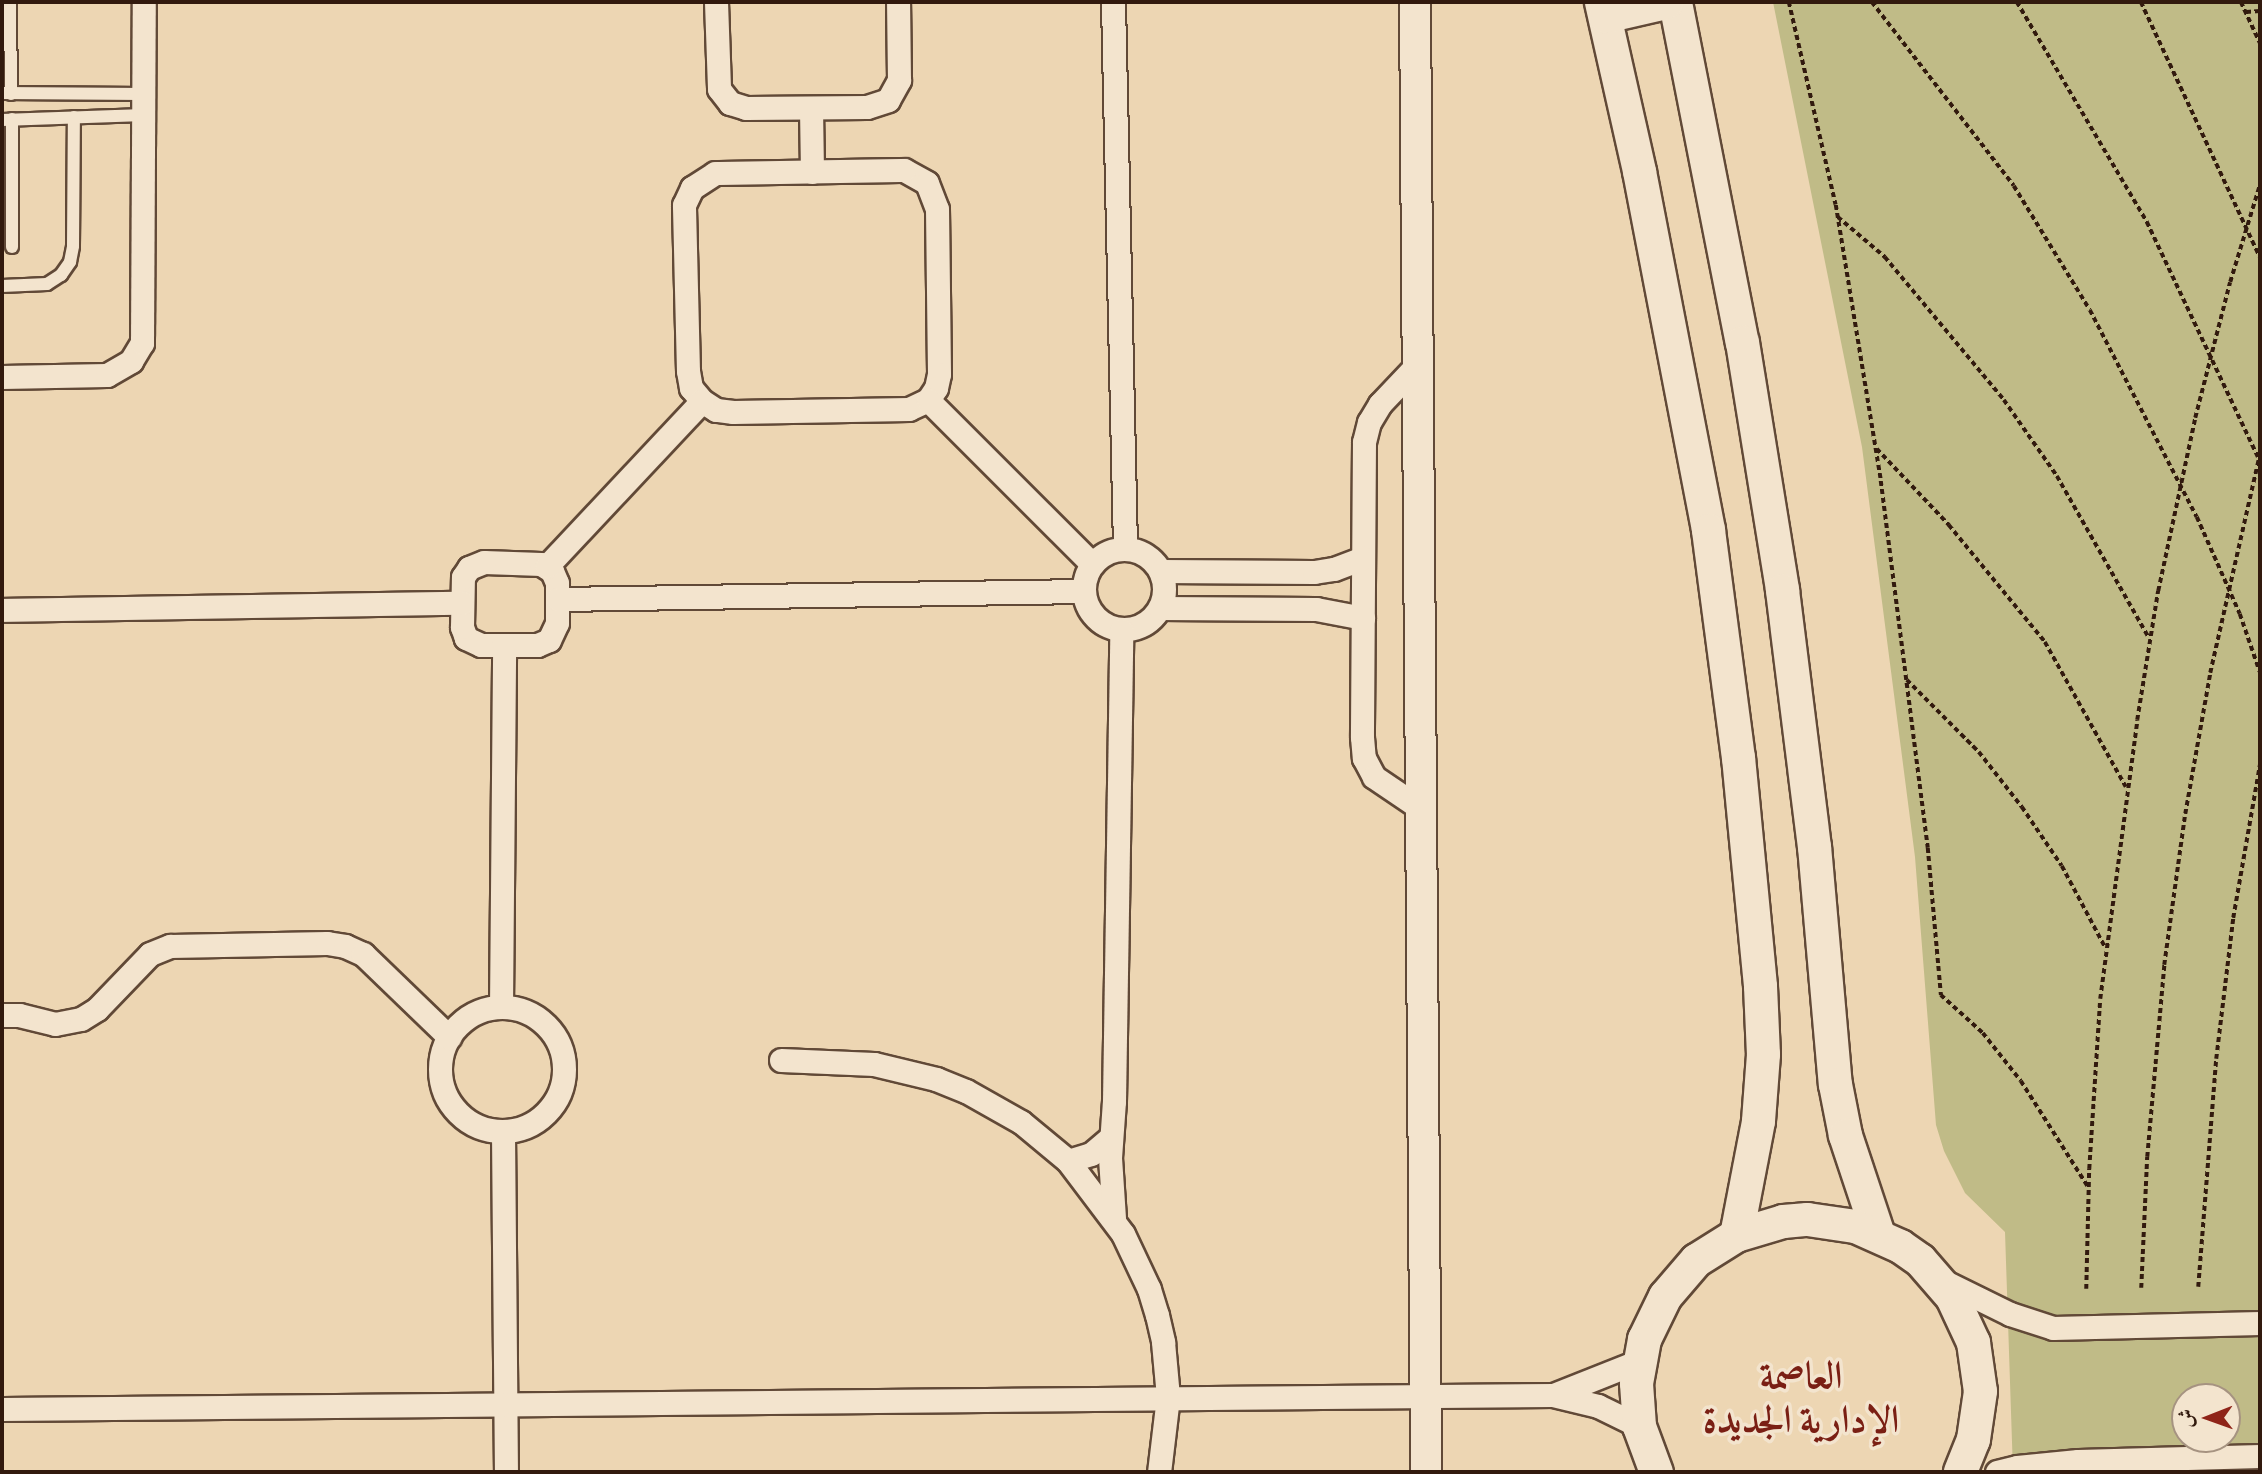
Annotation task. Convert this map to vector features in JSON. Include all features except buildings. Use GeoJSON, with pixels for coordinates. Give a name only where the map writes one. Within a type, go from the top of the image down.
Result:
{"type":"FeatureCollection","features":[{"type":"Feature","properties":{"kind":"main road"},"geometry":{"type":"LineString","coordinates":[[1665,2],[1603,9],[1639,171],[1708,530],[1738,757],[1760,986],[1763,1054],[1758,1121],[1736,1235]]}},
{"type":"Feature","properties":{"kind":"main road"},"geometry":{"type":"LineString","coordinates":[[1675,2],[1742,342],[1782,590],[1814,846],[1835,1084],[1849,1147],[1878,1234]]}},
{"type":"Feature","properties":{"kind":"main road"},"geometry":{"type":"LineString","coordinates":[[1656,1472],[1639,1426],[1636,1383],[1639,1362],[1653,1316],[1679,1277],[1696,1260],[1736,1235],[1771,1223],[1807,1219],[1856,1226],[1900,1246],[1937,1278],[1964,1319],[1978,1366],[1978,1415],[1973,1439],[1959,1472]]}},
{"type":"Feature","properties":{"kind":"street"},"geometry":{"type":"LineString","coordinates":[[2,377],[107,375],[124,367],[137,353],[144,332],[144,2]]}},
{"type":"Feature","properties":{"kind":"street"},"geometry":{"type":"LineString","coordinates":[[716,2],[718,83],[725,99],[740,108],[875,106],[893,94],[900,72],[898,2]]}},
{"type":"Feature","properties":{"kind":"street"},"geometry":{"type":"LineString","coordinates":[[1113,2],[1125,549]]}},
{"type":"Feature","properties":{"kind":"street"},"geometry":{"type":"LineString","coordinates":[[1415,2],[1426,1472]]}},
{"type":"Feature","properties":{"kind":"street"},"geometry":{"type":"LineString","coordinates":[[811,108],[812,172]]}},
{"type":"Feature","properties":{"kind":"street"},"geometry":{"type":"LineString","coordinates":[[904,170],[921,177],[932,191],[937,209],[939,374],[936,388],[928,400],[909,409],[733,412],[716,410],[702,401],[691,388],[688,371],[684,215],[687,197],[698,181],[715,173],[904,170]]}},
{"type":"Feature","properties":{"kind":"street"},"geometry":{"type":"LineString","coordinates":[[1417,365],[1380,404],[1366,432],[1363,618],[1364,758],[1381,784],[1420,808]]}},
{"type":"Feature","properties":{"kind":"street"},"geometry":{"type":"LineString","coordinates":[[928,400],[1092,564]]}},
{"type":"Feature","properties":{"kind":"street"},"geometry":{"type":"LineString","coordinates":[[547,566],[702,401]]}},
{"type":"Feature","properties":{"kind":"street"},"geometry":{"type":"LineString","coordinates":[[1125,549],[1142,553],[1161,571],[1165,590],[1160,608],[1148,622],[1121,630],[1095,617],[1084,591],[1092,564],[1107,553],[1125,549]]}},
{"type":"Feature","properties":{"kind":"street"},"geometry":{"type":"LineString","coordinates":[[1161,571],[1304,571],[1334,569],[1363,558]]}},
{"type":"Feature","properties":{"kind":"street"},"geometry":{"type":"LineString","coordinates":[[534,563],[547,566],[556,576],[558,599],[556,630],[549,640],[537,645],[470,642],[463,632],[463,577],[474,565],[534,563]]}},
{"type":"Feature","properties":{"kind":"street"},"geometry":{"type":"LineString","coordinates":[[1303,609],[1296,590],[1304,571]]}},
{"type":"Feature","properties":{"kind":"street"},"geometry":{"type":"LineString","coordinates":[[558,599],[1084,591]]}},
{"type":"Feature","properties":{"kind":"street"},"geometry":{"type":"LineString","coordinates":[[2,610],[462,603]]}},
{"type":"Feature","properties":{"kind":"street"},"geometry":{"type":"LineString","coordinates":[[1160,608],[1303,609],[1339,612],[1363,618]]}},
{"type":"Feature","properties":{"kind":"street"},"geometry":{"type":"LineString","coordinates":[[1114,1219],[1110,1138],[1114,1101],[1121,630]]}},
{"type":"Feature","properties":{"kind":"street"},"geometry":{"type":"LineString","coordinates":[[501,1007],[504,645]]}},
{"type":"Feature","properties":{"kind":"street"},"geometry":{"type":"LineString","coordinates":[[2,1016],[19,1015],[55,1024],[81,1019],[97,1009],[150,954],[170,946],[327,943],[345,946],[362,954],[449,1037]]}},
{"type":"Feature","properties":{"kind":"street"},"geometry":{"type":"LineString","coordinates":[[501,1007],[524,1011],[545,1023],[559,1043],[564,1066],[561,1091],[548,1112],[528,1126],[503,1132],[480,1128],[459,1115],[445,1095],[440,1072],[449,1037],[466,1018],[489,1008],[501,1007]]}},
{"type":"Feature","properties":{"kind":"street"},"geometry":{"type":"LineString","coordinates":[[781,1060],[874,1064],[936,1079],[966,1091],[1012,1117],[1068,1161],[1114,1219],[1137,1261],[1157,1315],[1168,1397],[1159,1472]]}},
{"type":"Feature","properties":{"kind":"street"},"geometry":{"type":"LineString","coordinates":[[503,1132],[506,1472]]}},
{"type":"Feature","properties":{"kind":"street"},"geometry":{"type":"LineString","coordinates":[[1068,1161],[1091,1154],[1110,1138]]}},
{"type":"Feature","properties":{"kind":"street"},"geometry":{"type":"LineString","coordinates":[[1937,1278],[2010,1314],[2053,1328],[2260,1323]]}},
{"type":"Feature","properties":{"kind":"street"},"geometry":{"type":"LineString","coordinates":[[1553,1395],[1639,1362]]}},
{"type":"Feature","properties":{"kind":"street"},"geometry":{"type":"LineString","coordinates":[[2,1409],[1425,1394],[1553,1395],[1598,1406],[1639,1426]]}},
{"type":"Feature","properties":{"kind":"street"},"geometry":{"type":"LineString","coordinates":[[1997,1472],[2017,1467],[2078,1461],[2260,1456]]}},
{"type":"Feature","properties":{"kind":"lane"},"geometry":{"type":"LineString","coordinates":[[10,2],[7,94],[144,104]]}},
{"type":"Feature","properties":{"kind":"lane"},"geometry":{"type":"LineString","coordinates":[[12,247],[7,119],[74,117],[144,104]]}},
{"type":"Feature","properties":{"kind":"lane"},"geometry":{"type":"LineString","coordinates":[[2,286],[47,284],[61,275],[70,262],[73,246],[74,117]]}},
{"type":"Feature","properties":{"kind":"path"},"geometry":{"type":"LineString","coordinates":[[1789,2],[1838,217],[1875,447],[1928,848],[1941,995],[1983,1033],[2021,1081],[2089,1188]]}},
{"type":"Feature","properties":{"kind":"path"},"geometry":{"type":"LineString","coordinates":[[1872,2],[2014,186],[2090,310],[2181,485],[2228,589],[2260,672]]}},
{"type":"Feature","properties":{"kind":"path"},"geometry":{"type":"LineString","coordinates":[[2017,2],[2147,222],[2260,461]]}},
{"type":"Feature","properties":{"kind":"path"},"geometry":{"type":"LineString","coordinates":[[2141,2],[2260,257]]}},
{"type":"Feature","properties":{"kind":"path"},"geometry":{"type":"LineString","coordinates":[[2241,2],[2260,43]]}},
{"type":"Feature","properties":{"kind":"path"},"geometry":{"type":"LineString","coordinates":[[2246,12],[2260,11]]}},
{"type":"Feature","properties":{"kind":"path"},"geometry":{"type":"LineString","coordinates":[[2086,1289],[2100,999],[2127,789],[2150,640],[2181,485],[2211,357],[2260,184]]}},
{"type":"Feature","properties":{"kind":"path"},"geometry":{"type":"LineString","coordinates":[[1838,217],[1885,257],[2004,400],[2057,476],[2150,640]]}},
{"type":"Feature","properties":{"kind":"path"},"geometry":{"type":"LineString","coordinates":[[1875,447],[1949,524],[2045,642],[2127,789]]}},
{"type":"Feature","properties":{"kind":"path"},"geometry":{"type":"LineString","coordinates":[[2141,1288],[2147,1157],[2164,965],[2185,814],[2228,589],[2260,453]]}},
{"type":"Feature","properties":{"kind":"path"},"geometry":{"type":"LineString","coordinates":[[1907,680],[1979,751],[2022,807],[2062,866],[2106,949]]}},
{"type":"Feature","properties":{"kind":"path"},"geometry":{"type":"LineString","coordinates":[[2198,1287],[2216,1059],[2233,918],[2260,764]]}},
{"type":"Feature","properties":{"kind":"shaded area"},"geometry":{"type":"Polygon","coordinates":[[[1773,2],[2260,2],[2260,1472],[2013,1472],[2005,1232],[1965,1193],[1944,1151],[1936,1125],[1915,857],[1862,447],[1773,2]]]}},
{"type":"Feature","properties":{"kind":"district","name":"العاصمة الإدارية الجديدة"},"geometry":{"type":"Point","coordinates":[1801,1400]}}]}
